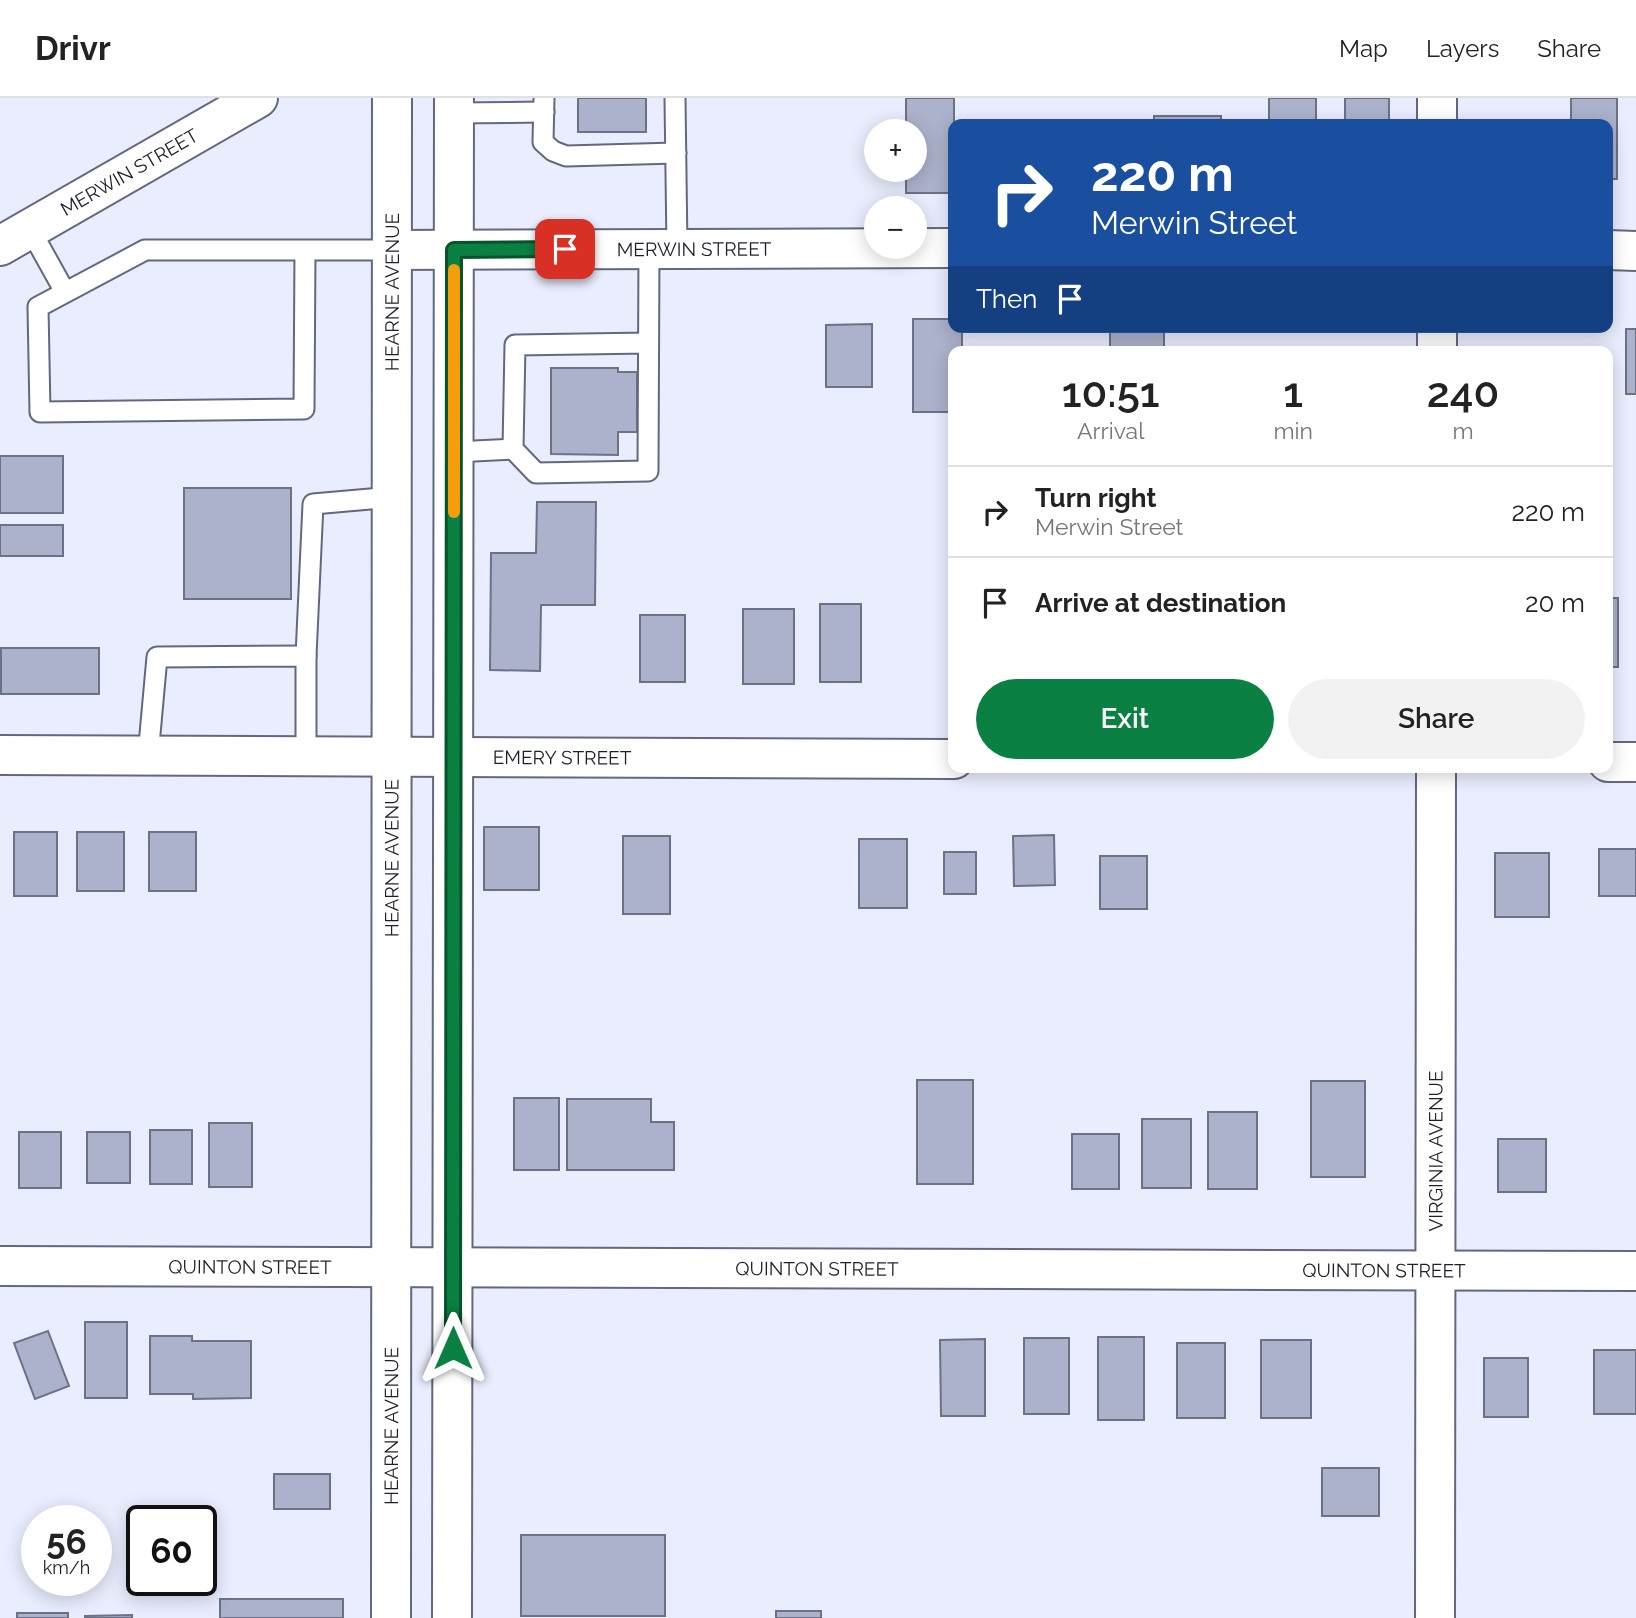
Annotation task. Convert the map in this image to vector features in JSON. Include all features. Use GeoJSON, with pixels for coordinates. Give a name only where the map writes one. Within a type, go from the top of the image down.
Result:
{"type":"FeatureCollection","features":[{"type":"Feature","properties":{"kind":"street","name":"MERWIN STREET"},"geometry":{"type":"LineString","coordinates":[[15,237],[258,98]]}},
{"type":"Feature","properties":{"kind":"street","name":"HEARNE AVENUE"},"geometry":{"type":"LineString","coordinates":[[391,1618],[392,98]]}},
{"type":"Feature","properties":{"kind":"street"},"geometry":{"type":"LineString","coordinates":[[1437,98],[1437,119]]}},
{"type":"Feature","properties":{"kind":"street"},"geometry":{"type":"LineString","coordinates":[[452,1618],[454,106]]}},
{"type":"Feature","properties":{"kind":"street","name":"MERWIN STREET"},"geometry":{"type":"LineString","coordinates":[[393,250],[948,248]]}},
{"type":"Feature","properties":{"kind":"street"},"geometry":{"type":"LineString","coordinates":[[1613,250],[1636,251]]}},
{"type":"Feature","properties":{"kind":"street","name":"EMERY STREET"},"geometry":{"type":"LineString","coordinates":[[0,755],[948,759]]}},
{"type":"Feature","properties":{"kind":"street"},"geometry":{"type":"LineString","coordinates":[[1613,762],[1636,762]]}},
{"type":"Feature","properties":{"kind":"street","name":"VIRGINIA AVENUE"},"geometry":{"type":"LineString","coordinates":[[1435,1618],[1436,773]]}},
{"type":"Feature","properties":{"kind":"street","name":"QUINTON STREET"},"geometry":{"type":"LineString","coordinates":[[0,1266],[1636,1271]]}},
{"type":"Feature","properties":{"kind":"lane"},"geometry":{"type":"LineString","coordinates":[[648,343],[515,345],[513,449],[536,474],[648,471],[648,343],[676,153],[675,98]]}},
{"type":"Feature","properties":{"kind":"lane"},"geometry":{"type":"LineString","coordinates":[[454,106],[544,105],[543,142],[566,156],[676,153]]}},
{"type":"Feature","properties":{"kind":"lane"},"geometry":{"type":"LineString","coordinates":[[15,237],[65,292]]}},
{"type":"Feature","properties":{"kind":"lane"},"geometry":{"type":"LineString","coordinates":[[304,250],[304,409],[40,412],[38,307],[145,250],[304,250],[393,250]]}},
{"type":"Feature","properties":{"kind":"lane"},"geometry":{"type":"LineString","coordinates":[[454,452],[513,449]]}},
{"type":"Feature","properties":{"kind":"lane"},"geometry":{"type":"LineString","coordinates":[[306,756],[306,656],[313,504],[393,496]]}},
{"type":"Feature","properties":{"kind":"lane"},"geometry":{"type":"LineString","coordinates":[[148,756],[157,657],[306,656]]}},
{"type":"Feature","properties":{"kind":"building"},"geometry":{"type":"Polygon","coordinates":[[[578,98],[646,98],[646,132],[578,132],[578,98]]]}},
{"type":"Feature","properties":{"kind":"building"},"geometry":{"type":"Polygon","coordinates":[[[906,98],[954,98],[954,119],[948,119],[948,193],[906,193],[906,182],[927,182],[927,119],[906,119],[906,98]]]}},
{"type":"Feature","properties":{"kind":"building"},"geometry":{"type":"Polygon","coordinates":[[[1269,98],[1316,98],[1316,119],[1269,119],[1269,98]]]}},
{"type":"Feature","properties":{"kind":"building"},"geometry":{"type":"Polygon","coordinates":[[[1345,98],[1389,98],[1389,119],[1345,119],[1345,98]]]}},
{"type":"Feature","properties":{"kind":"building"},"geometry":{"type":"Polygon","coordinates":[[[1571,98],[1617,98],[1617,179],[1613,179],[1613,119],[1571,119],[1571,98]]]}},
{"type":"Feature","properties":{"kind":"building"},"geometry":{"type":"Polygon","coordinates":[[[1154,116],[1221,116],[1221,119],[1154,119],[1154,116]]]}},
{"type":"Feature","properties":{"kind":"building"},"geometry":{"type":"Polygon","coordinates":[[[913,319],[948,319],[948,333],[962,333],[962,346],[948,346],[948,412],[913,412],[913,319]]]}},
{"type":"Feature","properties":{"kind":"building"},"geometry":{"type":"Polygon","coordinates":[[[872,324],[872,387],[826,387],[826,325],[872,324]]]}},
{"type":"Feature","properties":{"kind":"building"},"geometry":{"type":"Polygon","coordinates":[[[1626,329],[1636,329],[1636,394],[1626,394],[1626,329]]]}},
{"type":"Feature","properties":{"kind":"building"},"geometry":{"type":"Polygon","coordinates":[[[1110,333],[1164,333],[1164,346],[1110,346],[1110,333]]]}},
{"type":"Feature","properties":{"kind":"building"},"geometry":{"type":"Polygon","coordinates":[[[551,368],[618,368],[618,372],[637,372],[637,432],[618,432],[618,455],[551,454],[551,368]]]}},
{"type":"Feature","properties":{"kind":"building"},"geometry":{"type":"Polygon","coordinates":[[[0,456],[63,456],[63,513],[0,513],[0,456]]]}},
{"type":"Feature","properties":{"kind":"building"},"geometry":{"type":"Polygon","coordinates":[[[184,488],[291,488],[291,599],[184,599],[184,488]]]}},
{"type":"Feature","properties":{"kind":"building"},"geometry":{"type":"Polygon","coordinates":[[[537,502],[596,502],[595,605],[541,605],[540,671],[490,670],[491,553],[536,553],[537,502]]]}},
{"type":"Feature","properties":{"kind":"building"},"geometry":{"type":"Polygon","coordinates":[[[0,525],[63,525],[63,556],[0,556],[0,525]]]}},
{"type":"Feature","properties":{"kind":"building"},"geometry":{"type":"Polygon","coordinates":[[[1613,598],[1618,598],[1618,667],[1613,667],[1613,598]]]}},
{"type":"Feature","properties":{"kind":"building"},"geometry":{"type":"Polygon","coordinates":[[[820,604],[861,604],[861,682],[820,682],[820,604]]]}},
{"type":"Feature","properties":{"kind":"building"},"geometry":{"type":"Polygon","coordinates":[[[743,609],[794,609],[794,684],[743,684],[743,609]]]}},
{"type":"Feature","properties":{"kind":"building"},"geometry":{"type":"Polygon","coordinates":[[[640,615],[685,615],[685,682],[640,682],[640,615]]]}},
{"type":"Feature","properties":{"kind":"building"},"geometry":{"type":"Polygon","coordinates":[[[1,648],[99,648],[99,694],[1,694],[1,648]]]}},
{"type":"Feature","properties":{"kind":"building"},"geometry":{"type":"Polygon","coordinates":[[[484,827],[539,827],[539,890],[484,890],[484,827]]]}},
{"type":"Feature","properties":{"kind":"building"},"geometry":{"type":"Polygon","coordinates":[[[14,832],[57,832],[57,896],[14,896],[14,832]]]}},
{"type":"Feature","properties":{"kind":"building"},"geometry":{"type":"Polygon","coordinates":[[[77,832],[124,832],[124,891],[77,891],[77,832]]]}},
{"type":"Feature","properties":{"kind":"building"},"geometry":{"type":"Polygon","coordinates":[[[149,832],[196,832],[196,891],[149,891],[149,832]]]}},
{"type":"Feature","properties":{"kind":"building"},"geometry":{"type":"Polygon","coordinates":[[[1054,835],[1055,885],[1014,886],[1013,836],[1054,835]]]}},
{"type":"Feature","properties":{"kind":"building"},"geometry":{"type":"Polygon","coordinates":[[[623,836],[670,836],[670,914],[623,914],[623,836]]]}},
{"type":"Feature","properties":{"kind":"building"},"geometry":{"type":"Polygon","coordinates":[[[859,839],[907,839],[907,908],[859,908],[859,839]]]}},
{"type":"Feature","properties":{"kind":"building"},"geometry":{"type":"Polygon","coordinates":[[[1599,849],[1636,849],[1636,896],[1599,896],[1599,849]]]}},
{"type":"Feature","properties":{"kind":"building"},"geometry":{"type":"Polygon","coordinates":[[[944,852],[976,852],[976,894],[944,894],[944,852]]]}},
{"type":"Feature","properties":{"kind":"building"},"geometry":{"type":"Polygon","coordinates":[[[1495,853],[1549,853],[1549,917],[1495,917],[1495,853]]]}},
{"type":"Feature","properties":{"kind":"building"},"geometry":{"type":"Polygon","coordinates":[[[1100,856],[1147,856],[1147,909],[1100,909],[1100,856]]]}},
{"type":"Feature","properties":{"kind":"building"},"geometry":{"type":"Polygon","coordinates":[[[917,1080],[973,1080],[973,1184],[917,1184],[917,1080]]]}},
{"type":"Feature","properties":{"kind":"building"},"geometry":{"type":"Polygon","coordinates":[[[1311,1081],[1365,1081],[1365,1177],[1311,1177],[1311,1081]]]}},
{"type":"Feature","properties":{"kind":"building"},"geometry":{"type":"Polygon","coordinates":[[[514,1098],[559,1098],[559,1170],[514,1170],[514,1098]]]}},
{"type":"Feature","properties":{"kind":"building"},"geometry":{"type":"Polygon","coordinates":[[[567,1099],[651,1099],[651,1122],[674,1122],[674,1170],[567,1170],[567,1099]]]}},
{"type":"Feature","properties":{"kind":"building"},"geometry":{"type":"Polygon","coordinates":[[[1208,1112],[1257,1112],[1257,1189],[1208,1189],[1208,1112]]]}},
{"type":"Feature","properties":{"kind":"building"},"geometry":{"type":"Polygon","coordinates":[[[1142,1119],[1191,1119],[1191,1188],[1142,1188],[1142,1119]]]}},
{"type":"Feature","properties":{"kind":"building"},"geometry":{"type":"Polygon","coordinates":[[[209,1123],[252,1123],[252,1187],[209,1187],[209,1123]]]}},
{"type":"Feature","properties":{"kind":"building"},"geometry":{"type":"Polygon","coordinates":[[[150,1130],[192,1130],[192,1184],[150,1184],[150,1130]]]}},
{"type":"Feature","properties":{"kind":"building"},"geometry":{"type":"Polygon","coordinates":[[[19,1132],[61,1132],[61,1188],[19,1188],[19,1132]]]}},
{"type":"Feature","properties":{"kind":"building"},"geometry":{"type":"Polygon","coordinates":[[[87,1132],[130,1132],[130,1183],[87,1183],[87,1132]]]}},
{"type":"Feature","properties":{"kind":"building"},"geometry":{"type":"Polygon","coordinates":[[[1072,1134],[1119,1134],[1119,1189],[1072,1189],[1072,1134]]]}},
{"type":"Feature","properties":{"kind":"building"},"geometry":{"type":"Polygon","coordinates":[[[1498,1139],[1546,1139],[1546,1192],[1498,1192],[1498,1139]]]}},
{"type":"Feature","properties":{"kind":"building"},"geometry":{"type":"Polygon","coordinates":[[[85,1322],[127,1322],[127,1398],[85,1398],[85,1322]]]}},
{"type":"Feature","properties":{"kind":"building"},"geometry":{"type":"Polygon","coordinates":[[[48,1331],[69,1386],[35,1399],[14,1343],[48,1331]]]}},
{"type":"Feature","properties":{"kind":"building"},"geometry":{"type":"Polygon","coordinates":[[[150,1336],[192,1336],[192,1341],[251,1341],[251,1398],[193,1399],[193,1394],[150,1394],[150,1336]]]}},
{"type":"Feature","properties":{"kind":"building"},"geometry":{"type":"Polygon","coordinates":[[[1098,1337],[1144,1337],[1144,1420],[1098,1420],[1098,1337]]]}},
{"type":"Feature","properties":{"kind":"building"},"geometry":{"type":"Polygon","coordinates":[[[1024,1338],[1069,1338],[1069,1414],[1024,1414],[1024,1338]]]}},
{"type":"Feature","properties":{"kind":"building"},"geometry":{"type":"Polygon","coordinates":[[[985,1339],[985,1416],[941,1416],[940,1340],[985,1339]]]}},
{"type":"Feature","properties":{"kind":"building"},"geometry":{"type":"Polygon","coordinates":[[[1261,1340],[1311,1340],[1311,1418],[1261,1418],[1261,1340]]]}},
{"type":"Feature","properties":{"kind":"building"},"geometry":{"type":"Polygon","coordinates":[[[1177,1343],[1225,1343],[1225,1418],[1177,1418],[1177,1343]]]}},
{"type":"Feature","properties":{"kind":"building"},"geometry":{"type":"Polygon","coordinates":[[[1594,1350],[1636,1350],[1636,1414],[1594,1414],[1594,1350]]]}},
{"type":"Feature","properties":{"kind":"building"},"geometry":{"type":"Polygon","coordinates":[[[1484,1358],[1528,1358],[1528,1417],[1484,1417],[1484,1358]]]}},
{"type":"Feature","properties":{"kind":"building"},"geometry":{"type":"Polygon","coordinates":[[[1322,1468],[1379,1468],[1379,1516],[1322,1516],[1322,1468]]]}},
{"type":"Feature","properties":{"kind":"building"},"geometry":{"type":"Polygon","coordinates":[[[274,1474],[330,1474],[330,1509],[274,1509],[274,1474]]]}},
{"type":"Feature","properties":{"kind":"building"},"geometry":{"type":"Polygon","coordinates":[[[521,1535],[665,1535],[665,1616],[521,1616],[521,1535]]]}},
{"type":"Feature","properties":{"kind":"building"},"geometry":{"type":"Polygon","coordinates":[[[220,1599],[343,1599],[343,1618],[220,1618],[220,1599]]]}},
{"type":"Feature","properties":{"kind":"building"},"geometry":{"type":"Polygon","coordinates":[[[776,1611],[821,1611],[821,1618],[776,1618],[776,1611]]]}},
{"type":"Feature","properties":{"kind":"building"},"geometry":{"type":"Polygon","coordinates":[[[17,1613],[68,1613],[68,1618],[17,1618],[17,1613]]]}},
{"type":"Feature","properties":{"kind":"building"},"geometry":{"type":"Polygon","coordinates":[[[132,1615],[132,1618],[85,1618],[85,1616],[132,1615]]]}},
{"type":"Feature","properties":{"kind":"slow traffic"},"geometry":{"type":"LineString","coordinates":[[454,270],[454,512]]}},
{"type":"Feature","properties":{"kind":"route"},"geometry":{"type":"LineString","coordinates":[[453,1348],[454,250],[565,249]]}}]}
